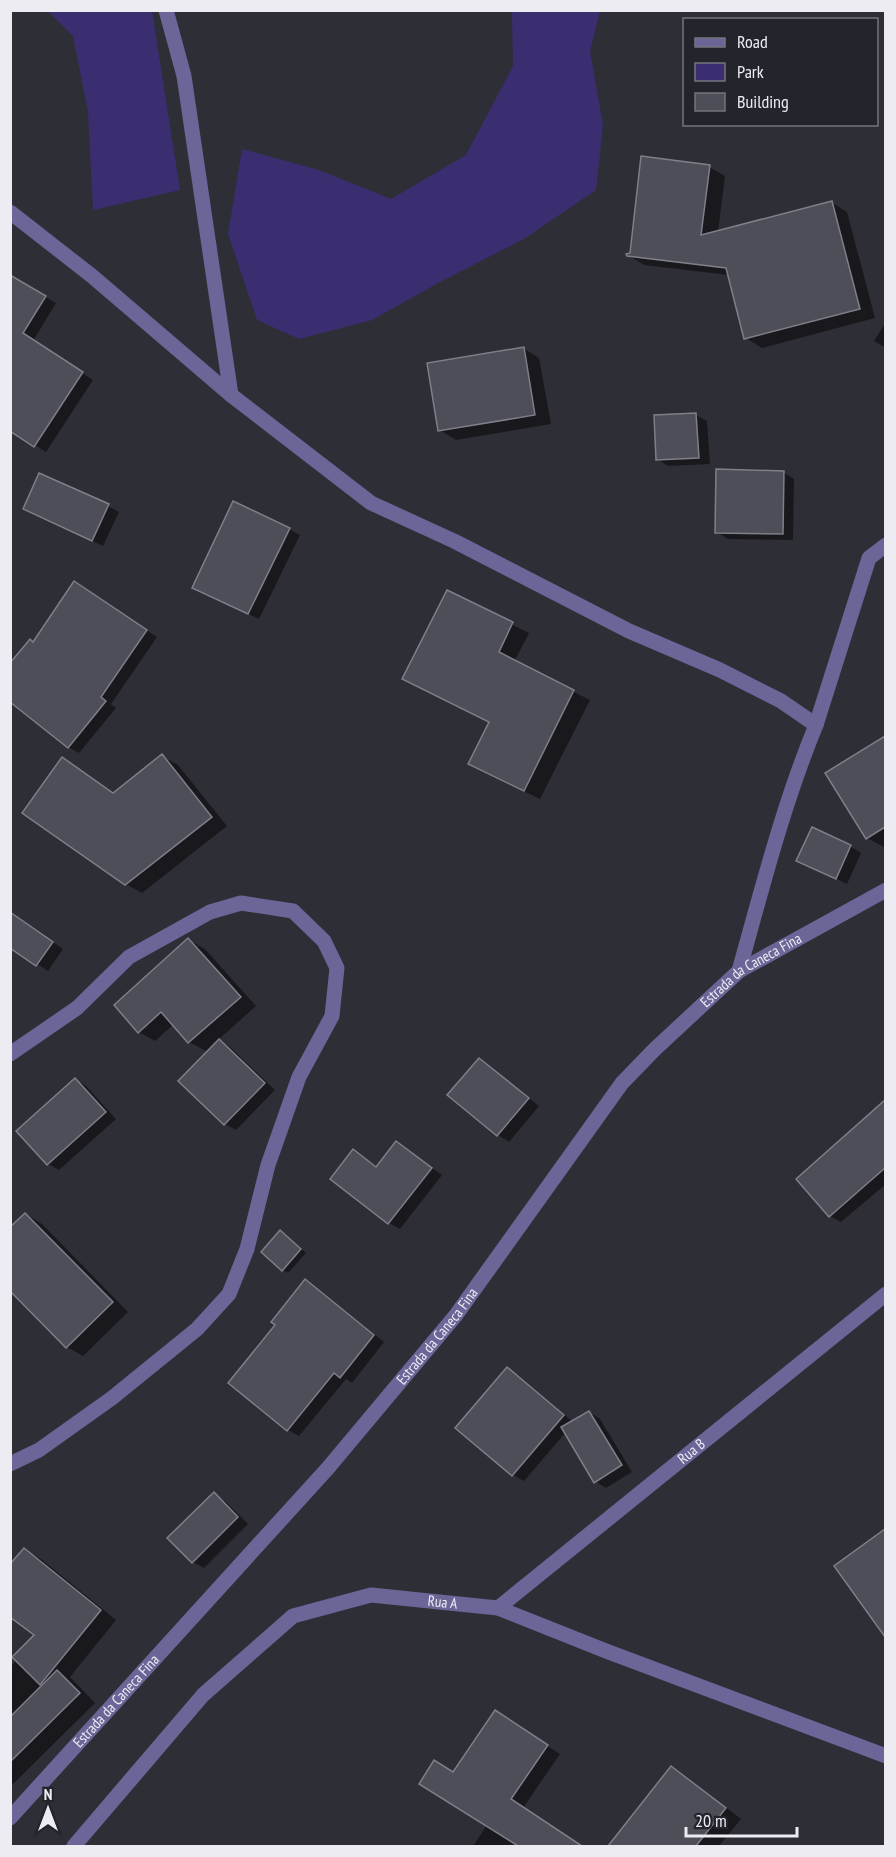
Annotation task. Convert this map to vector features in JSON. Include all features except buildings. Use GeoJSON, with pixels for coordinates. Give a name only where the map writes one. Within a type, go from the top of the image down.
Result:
{"type":"FeatureCollection","features":[{"type":"Feature","properties":{"kind":"street"},"geometry":{"type":"LineString","coordinates":[[166,10],[184,76],[231,395]]}},
{"type":"Feature","properties":{"kind":"street"},"geometry":{"type":"LineString","coordinates":[[10,212],[92,276],[231,395],[371,503],[454,541],[629,631],[720,670],[781,701],[816,725]]}},
{"type":"Feature","properties":{"kind":"street"},"geometry":{"type":"LineString","coordinates":[[739,971],[780,825],[816,725],[869,558],[885,545]]}},
{"type":"Feature","properties":{"kind":"street","name":"Estrada da Caneca Fina"},"geometry":{"type":"LineString","coordinates":[[10,1818],[320,1476],[456,1315],[622,1083],[739,971],[885,890]]}},
{"type":"Feature","properties":{"kind":"street"},"geometry":{"type":"LineString","coordinates":[[10,1054],[77,1008],[129,957],[210,912],[242,903],[293,911],[324,941],[337,968],[332,1016],[299,1077],[268,1165],[247,1249],[230,1294],[197,1329],[112,1398],[39,1450],[10,1464]]}},
{"type":"Feature","properties":{"kind":"street","name":"Rua B"},"geometry":{"type":"LineString","coordinates":[[498,1608],[885,1294]]}},
{"type":"Feature","properties":{"kind":"street","name":"Rua A"},"geometry":{"type":"LineString","coordinates":[[74,1846],[203,1695],[293,1616],[371,1595],[498,1608],[885,1756]]}},
{"type":"Feature","properties":{"kind":"green space"},"geometry":{"type":"Polygon","coordinates":[[[48,11],[152,11],[180,190],[93,210],[88,112],[73,36],[48,11]]]}},
{"type":"Feature","properties":{"kind":"green space"},"geometry":{"type":"Polygon","coordinates":[[[512,11],[600,11],[590,51],[603,125],[596,190],[524,239],[372,320],[299,339],[257,320],[228,234],[242,149],[319,170],[391,199],[466,155],[513,66],[512,11]]]}}]}
